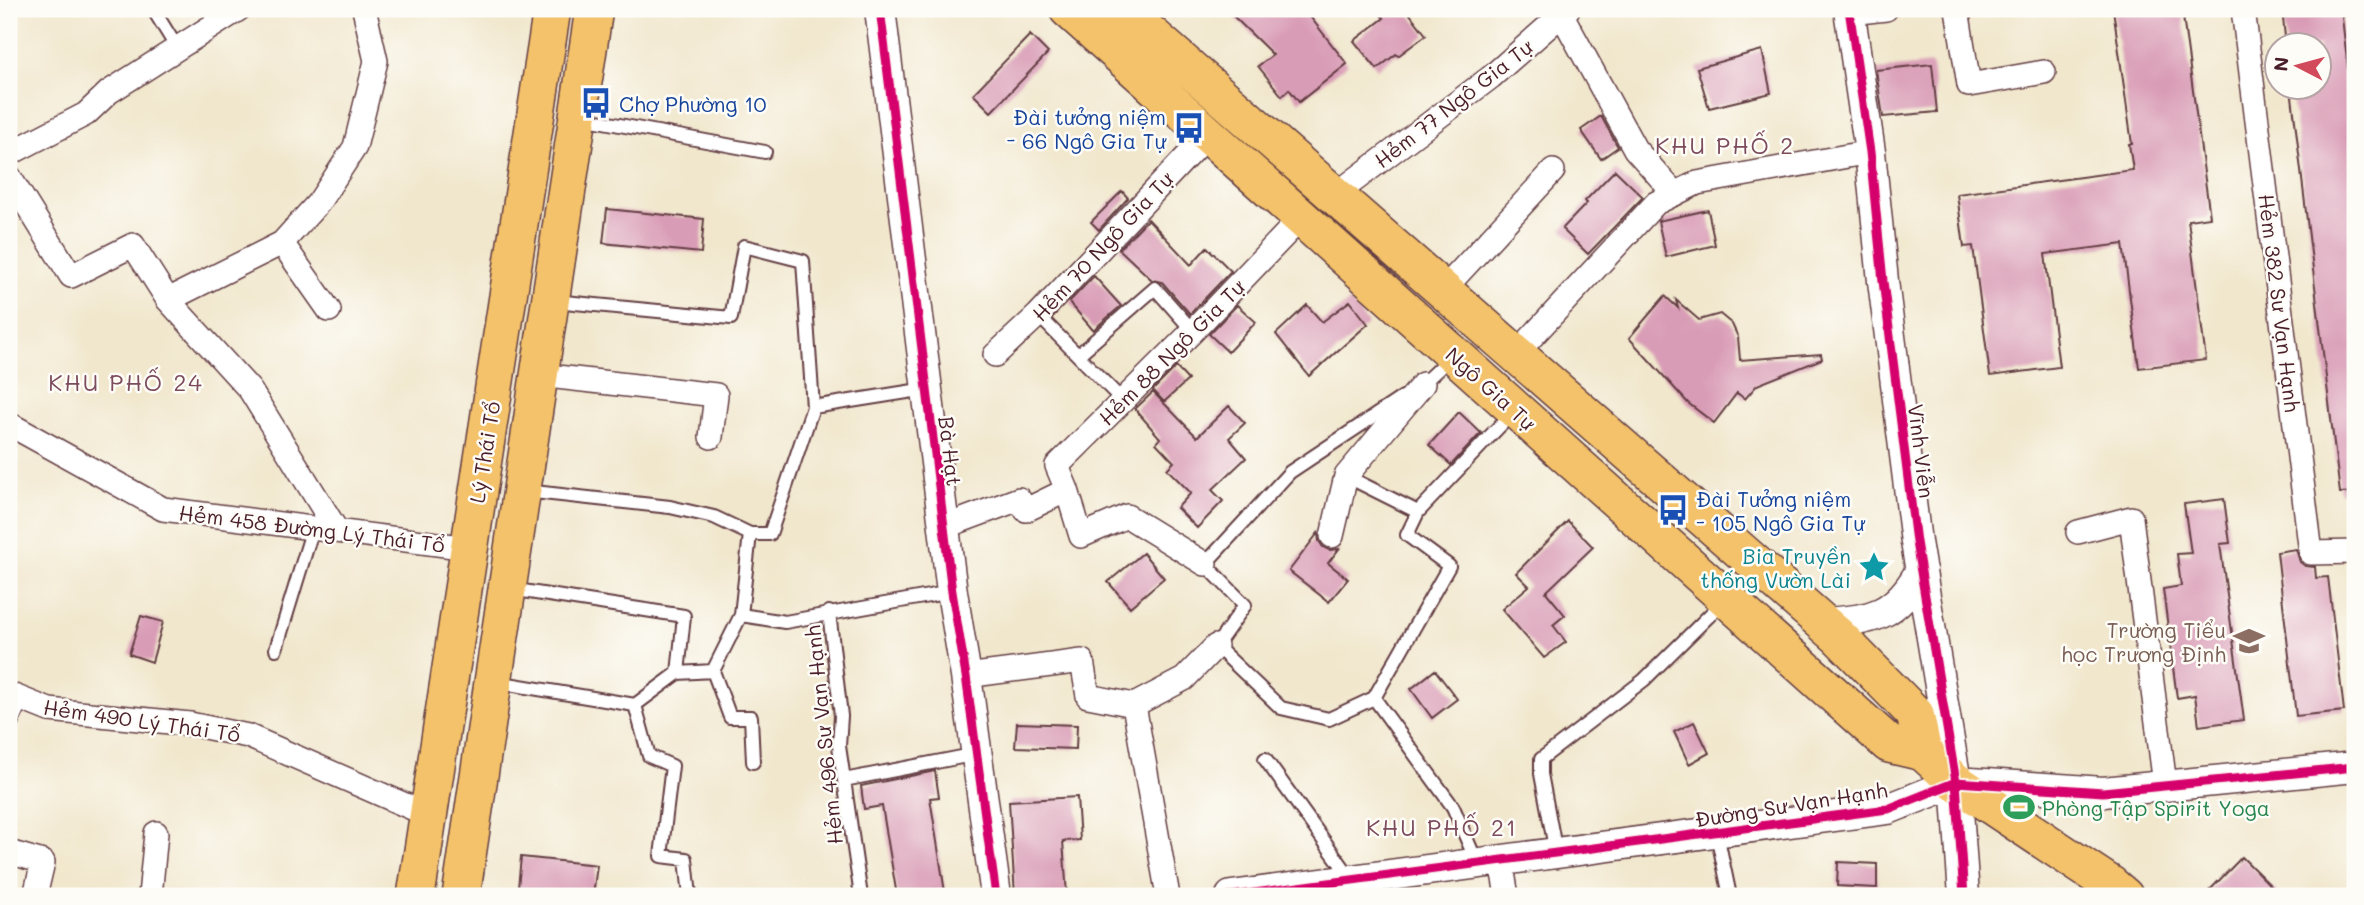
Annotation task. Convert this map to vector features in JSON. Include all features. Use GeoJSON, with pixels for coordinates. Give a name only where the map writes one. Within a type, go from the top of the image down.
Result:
{"type":"FeatureCollection","features":[{"type":"Feature","properties":{"kind":"main road","name":"Lý Thái Tổ"},"geometry":{"type":"LineString","coordinates":[[416,896],[552,9]]}},
{"type":"Feature","properties":{"kind":"main road","name":"Lý Thái Tổ"},"geometry":{"type":"LineString","coordinates":[[461,896],[594,9]]}},
{"type":"Feature","properties":{"kind":"main road","name":"Ngô Gia Tự"},"geometry":{"type":"LineString","coordinates":[[1068,9],[1889,744],[1923,752],[1956,782],[2124,896]]}},
{"type":"Feature","properties":{"kind":"main road","name":"Ngô Gia Tự"},"geometry":{"type":"LineString","coordinates":[[1122,9],[1824,623],[1915,714],[1923,752]]}},
{"type":"Feature","properties":{"kind":"street"},"geometry":{"type":"LineString","coordinates":[[9,154],[86,114],[108,92],[239,9]]}},
{"type":"Feature","properties":{"kind":"street"},"geometry":{"type":"LineString","coordinates":[[168,300],[282,243],[319,202],[355,147],[376,61],[364,9]]}},
{"type":"Feature","properties":{"kind":"street","name":"Bà Hạt"},"geometry":{"type":"LineString","coordinates":[[880,9],[952,592],[967,676],[996,896]]}},
{"type":"Feature","properties":{"kind":"street"},"geometry":{"type":"LineString","coordinates":[[1850,11],[1886,9]]}},
{"type":"Feature","properties":{"kind":"street"},"geometry":{"type":"LineString","coordinates":[[1957,9],[1969,85],[2044,72]]}},
{"type":"Feature","properties":{"kind":"street","name":"Hẻm 382 Sư Vạn Hạnh"},"geometry":{"type":"LineString","coordinates":[[2243,9],[2311,553],[2355,552]]}},
{"type":"Feature","properties":{"kind":"street","name":"Vĩnh Viễn"},"geometry":{"type":"LineString","coordinates":[[1850,11],[1921,570],[1956,782],[1964,896]]}},
{"type":"Feature","properties":{"kind":"street"},"geometry":{"type":"LineString","coordinates":[[1565,12],[1635,149],[1675,194]]}},
{"type":"Feature","properties":{"kind":"street","name":"Hẻm 77 Ngô Gia Tự"},"geometry":{"type":"LineString","coordinates":[[1335,195],[1491,77],[1565,12]]}},
{"type":"Feature","properties":{"kind":"street","name":"Hẻm 70 Ngô Gia Tự"},"geometry":{"type":"LineString","coordinates":[[995,355],[1038,315],[1208,134]]}},
{"type":"Feature","properties":{"kind":"street"},"geometry":{"type":"LineString","coordinates":[[1515,355],[1656,203],[1697,183],[1870,152]]}},
{"type":"Feature","properties":{"kind":"street"},"geometry":{"type":"LineString","coordinates":[[1444,289],[1553,171]]}},
{"type":"Feature","properties":{"kind":"street"},"geometry":{"type":"LineString","coordinates":[[9,176],[71,276],[133,245],[168,300],[250,390],[337,531]]}},
{"type":"Feature","properties":{"kind":"street","name":"Hẻm 88 Ngô Gia Tự"},"geometry":{"type":"LineString","coordinates":[[1067,490],[1058,466],[1301,218]]}},
{"type":"Feature","properties":{"kind":"street"},"geometry":{"type":"LineString","coordinates":[[282,243],[329,310]]}},
{"type":"Feature","properties":{"kind":"street"},"geometry":{"type":"LineString","coordinates":[[539,375],[716,395],[711,437]]}},
{"type":"Feature","properties":{"kind":"street"},"geometry":{"type":"LineString","coordinates":[[1332,536],[1346,476],[1423,384]]}},
{"type":"Feature","properties":{"kind":"street","name":"Hẻm 458 Đường Lý Thái Tổ"},"geometry":{"type":"LineString","coordinates":[[9,424],[163,509],[469,548]]}},
{"type":"Feature","properties":{"kind":"street"},"geometry":{"type":"LineString","coordinates":[[944,527],[1019,499],[1026,510],[1067,490],[1081,536],[1127,516],[1206,564]]}},
{"type":"Feature","properties":{"kind":"street"},"geometry":{"type":"LineString","coordinates":[[2078,532],[2131,518],[2165,785]]}},
{"type":"Feature","properties":{"kind":"street"},"geometry":{"type":"LineString","coordinates":[[1824,623],[1861,620],[1891,609],[1911,588],[1921,570]]}},
{"type":"Feature","properties":{"kind":"street"},"geometry":{"type":"LineString","coordinates":[[967,676],[1082,661],[1088,696],[1134,705],[1184,679],[1216,646]]}},
{"type":"Feature","properties":{"kind":"street","name":"Hẻm 490 Lý Thái Tổ"},"geometry":{"type":"LineString","coordinates":[[16,697],[50,710],[190,724],[248,736],[428,815]]}},
{"type":"Feature","properties":{"kind":"street"},"geometry":{"type":"LineString","coordinates":[[1134,705],[1168,896]]}},
{"type":"Feature","properties":{"kind":"street","name":"Đường Sư Vạn Hạnh"},"geometry":{"type":"LineString","coordinates":[[1231,896],[1888,810],[1956,782],[2103,792],[2355,767]]}},
{"type":"Feature","properties":{"kind":"street"},"geometry":{"type":"LineString","coordinates":[[150,896],[156,833]]}},
{"type":"Feature","properties":{"kind":"street"},"geometry":{"type":"LineString","coordinates":[[9,852],[43,862],[35,896]]}},
{"type":"Feature","properties":{"kind":"street"},"geometry":{"type":"LineString","coordinates":[[1489,863],[1507,896]]}},
{"type":"Feature","properties":{"kind":"lane"},"geometry":{"type":"LineString","coordinates":[[153,9],[177,48]]}},
{"type":"Feature","properties":{"kind":"lane"},"geometry":{"type":"LineString","coordinates":[[578,118],[765,152]]}},
{"type":"Feature","properties":{"kind":"lane"},"geometry":{"type":"LineString","coordinates":[[521,490],[670,507],[714,517],[750,534],[769,534],[813,407],[803,261],[744,246],[731,318],[550,301]]}},
{"type":"Feature","properties":{"kind":"lane"},"geometry":{"type":"LineString","coordinates":[[1078,355],[1155,288],[1193,331]]}},
{"type":"Feature","properties":{"kind":"lane"},"geometry":{"type":"LineString","coordinates":[[1038,315],[1123,401]]}},
{"type":"Feature","properties":{"kind":"lane"},"geometry":{"type":"LineString","coordinates":[[1453,354],[1423,384],[1290,472],[1206,564],[1245,605],[1216,646],[1281,708],[1329,719],[1374,698],[1450,566],[1407,535],[1418,512],[1515,410]]}},
{"type":"Feature","properties":{"kind":"lane"},"geometry":{"type":"LineString","coordinates":[[813,407],[926,389]]}},
{"type":"Feature","properties":{"kind":"lane"},"geometry":{"type":"LineString","coordinates":[[1346,476],[1418,512]]}},
{"type":"Feature","properties":{"kind":"lane"},"geometry":{"type":"LineString","coordinates":[[276,649],[313,528]]}},
{"type":"Feature","properties":{"kind":"lane"},"geometry":{"type":"LineString","coordinates":[[750,534],[741,615],[713,671],[730,717],[751,717],[753,762]]}},
{"type":"Feature","properties":{"kind":"lane"},"geometry":{"type":"LineString","coordinates":[[506,588],[684,616],[678,673]]}},
{"type":"Feature","properties":{"kind":"lane"},"geometry":{"type":"LineString","coordinates":[[741,615],[785,622],[952,592]]}},
{"type":"Feature","properties":{"kind":"lane"},"geometry":{"type":"LineString","coordinates":[[1556,853],[1541,774],[1541,759],[1644,680],[1727,599]]}},
{"type":"Feature","properties":{"kind":"lane","name":"Hẻm 496 Sư Vạn Hạnh"},"geometry":{"type":"LineString","coordinates":[[829,612],[841,716],[839,746],[861,896]]}},
{"type":"Feature","properties":{"kind":"lane"},"geometry":{"type":"LineString","coordinates":[[492,682],[635,705],[678,673],[713,671]]}},
{"type":"Feature","properties":{"kind":"lane"},"geometry":{"type":"LineString","coordinates":[[9,729],[16,697]]}},
{"type":"Feature","properties":{"kind":"lane"},"geometry":{"type":"LineString","coordinates":[[1374,698],[1453,807],[1489,863]]}},
{"type":"Feature","properties":{"kind":"lane"},"geometry":{"type":"LineString","coordinates":[[635,705],[649,756],[672,766],[661,856],[686,859],[690,896]]}},
{"type":"Feature","properties":{"kind":"lane"},"geometry":{"type":"LineString","coordinates":[[844,779],[978,754]]}},
{"type":"Feature","properties":{"kind":"lane"},"geometry":{"type":"LineString","coordinates":[[1265,759],[1353,880]]}},
{"type":"Feature","properties":{"kind":"lane"},"geometry":{"type":"LineString","coordinates":[[1717,834],[1730,896]]}},
{"type":"Feature","properties":{"kind":"building"},"geometry":{"type":"Polygon","coordinates":[[[1226,9],[1304,9],[1347,64],[1299,102],[1289,89],[1282,96],[1258,66],[1273,55],[1226,9]]]}},
{"type":"Feature","properties":{"kind":"building"},"geometry":{"type":"Polygon","coordinates":[[[1376,9],[1406,9],[1426,35],[1377,69],[1354,41],[1384,18],[1376,9]]]}},
{"type":"Feature","properties":{"kind":"building"},"geometry":{"type":"Polygon","coordinates":[[[2113,9],[2182,9],[2210,217],[2188,220],[2206,360],[2139,368],[2123,244],[2045,254],[2059,367],[1990,376],[1973,246],[1964,247],[1957,194],[2133,170],[2129,144],[2132,144],[2113,9]]]}},
{"type":"Feature","properties":{"kind":"building"},"geometry":{"type":"Polygon","coordinates":[[[2282,9],[2341,9],[2355,129],[2355,492],[2340,493],[2293,102],[2332,102],[2332,32],[2284,32],[2282,9]]]}},
{"type":"Feature","properties":{"kind":"building"},"geometry":{"type":"Polygon","coordinates":[[[1030,35],[1048,53],[991,112],[973,94],[1030,35]]]}},
{"type":"Feature","properties":{"kind":"building"},"geometry":{"type":"Polygon","coordinates":[[[1762,50],[1771,93],[1709,108],[1697,68],[1762,50]]]}},
{"type":"Feature","properties":{"kind":"building"},"geometry":{"type":"Polygon","coordinates":[[[1932,64],[1937,112],[1883,117],[1876,70],[1932,64]]]}},
{"type":"Feature","properties":{"kind":"building"},"geometry":{"type":"Polygon","coordinates":[[[1601,116],[1618,147],[1601,159],[1581,130],[1601,116]]]}},
{"type":"Feature","properties":{"kind":"building"},"geometry":{"type":"Polygon","coordinates":[[[1615,170],[1643,197],[1588,254],[1562,229],[1615,170]]]}},
{"type":"Feature","properties":{"kind":"building"},"geometry":{"type":"Polygon","coordinates":[[[1122,191],[1128,198],[1099,230],[1091,222],[1122,191]]]}},
{"type":"Feature","properties":{"kind":"building"},"geometry":{"type":"Polygon","coordinates":[[[607,209],[704,219],[701,253],[603,243],[607,209]]]}},
{"type":"Feature","properties":{"kind":"building"},"geometry":{"type":"Polygon","coordinates":[[[1708,210],[1715,245],[1666,257],[1658,221],[1708,210]]]}},
{"type":"Feature","properties":{"kind":"building"},"geometry":{"type":"Polygon","coordinates":[[[1148,219],[1191,265],[1207,247],[1231,271],[1190,314],[1162,282],[1152,280],[1119,249],[1148,219]]]}},
{"type":"Feature","properties":{"kind":"building"},"geometry":{"type":"Polygon","coordinates":[[[1094,276],[1121,306],[1093,330],[1069,302],[1094,276]]]}},
{"type":"Feature","properties":{"kind":"building"},"geometry":{"type":"Polygon","coordinates":[[[1665,296],[1678,308],[1676,300],[1699,320],[1720,314],[1732,324],[1738,337],[1740,360],[1821,354],[1822,359],[1757,385],[1745,399],[1737,393],[1714,423],[1688,403],[1629,338],[1665,296]]]}},
{"type":"Feature","properties":{"kind":"building"},"geometry":{"type":"Polygon","coordinates":[[[1350,301],[1368,324],[1309,376],[1276,334],[1307,305],[1322,322],[1350,301]]]}},
{"type":"Feature","properties":{"kind":"building"},"geometry":{"type":"Polygon","coordinates":[[[1237,305],[1256,322],[1228,352],[1209,334],[1237,305]]]}},
{"type":"Feature","properties":{"kind":"building"},"geometry":{"type":"Polygon","coordinates":[[[1176,367],[1188,380],[1164,402],[1153,390],[1176,367]]]}},
{"type":"Feature","properties":{"kind":"building"},"geometry":{"type":"Polygon","coordinates":[[[1153,392],[1197,437],[1229,406],[1245,423],[1229,438],[1246,458],[1212,490],[1223,501],[1197,528],[1177,508],[1191,493],[1167,469],[1174,462],[1156,443],[1160,438],[1135,409],[1153,392]]]}},
{"type":"Feature","properties":{"kind":"building"},"geometry":{"type":"Polygon","coordinates":[[[1459,412],[1481,433],[1451,465],[1429,445],[1459,412]]]}},
{"type":"Feature","properties":{"kind":"building"},"geometry":{"type":"Polygon","coordinates":[[[2224,499],[2230,543],[2220,544],[2244,720],[2199,726],[2195,695],[2177,698],[2163,589],[2181,586],[2177,554],[2191,553],[2184,504],[2224,499]]]}},
{"type":"Feature","properties":{"kind":"building"},"geometry":{"type":"Polygon","coordinates":[[[1568,521],[1593,547],[1546,592],[1565,615],[1553,625],[1566,642],[1544,658],[1502,609],[1529,586],[1516,573],[1568,521]]]}},
{"type":"Feature","properties":{"kind":"building"},"geometry":{"type":"Polygon","coordinates":[[[1318,533],[1323,547],[1329,550],[1339,549],[1328,563],[1348,579],[1329,602],[1289,571],[1318,533]]]}},
{"type":"Feature","properties":{"kind":"building"},"geometry":{"type":"Polygon","coordinates":[[[2296,549],[2300,562],[2305,566],[2315,567],[2316,578],[2328,577],[2344,711],[2296,716],[2277,552],[2296,549]]]}},
{"type":"Feature","properties":{"kind":"building"},"geometry":{"type":"Polygon","coordinates":[[[1143,553],[1164,578],[1130,607],[1108,582],[1143,553]]]}},
{"type":"Feature","properties":{"kind":"building"},"geometry":{"type":"Polygon","coordinates":[[[141,616],[163,622],[152,662],[129,654],[141,616]]]}},
{"type":"Feature","properties":{"kind":"building"},"geometry":{"type":"Polygon","coordinates":[[[1435,670],[1457,699],[1432,718],[1411,689],[1435,670]]]}},
{"type":"Feature","properties":{"kind":"building"},"geometry":{"type":"Polygon","coordinates":[[[1694,722],[1709,753],[1689,764],[1674,732],[1694,722]]]}},
{"type":"Feature","properties":{"kind":"building"},"geometry":{"type":"Polygon","coordinates":[[[1017,723],[1077,725],[1076,749],[1015,747],[1017,723]]]}},
{"type":"Feature","properties":{"kind":"building"},"geometry":{"type":"Polygon","coordinates":[[[935,771],[939,797],[930,798],[945,892],[897,896],[882,806],[864,809],[861,786],[935,771]]]}},
{"type":"Feature","properties":{"kind":"building"},"geometry":{"type":"Polygon","coordinates":[[[1077,797],[1080,840],[1063,841],[1067,895],[1015,896],[1009,801],[1077,797]]]}},
{"type":"Feature","properties":{"kind":"building"},"geometry":{"type":"Polygon","coordinates":[[[521,857],[597,865],[593,896],[518,888],[521,857]]]}},
{"type":"Feature","properties":{"kind":"building"},"geometry":{"type":"Polygon","coordinates":[[[2242,857],[2281,896],[2204,896],[2242,857]]]}},
{"type":"Feature","properties":{"kind":"building"},"geometry":{"type":"Polygon","coordinates":[[[1838,862],[1877,864],[1877,888],[1837,886],[1838,862]]]}},
{"type":"Feature","properties":{"kind":"cycle path"},"geometry":{"type":"LineString","coordinates":[[880,9],[952,592],[996,896]]}},
{"type":"Feature","properties":{"kind":"cycle path"},"geometry":{"type":"LineString","coordinates":[[1849,9],[1870,152],[1883,281],[1916,542],[1956,782],[1964,896]]}},
{"type":"Feature","properties":{"kind":"cycle path"},"geometry":{"type":"LineString","coordinates":[[1231,896],[1888,809],[1956,782],[2103,792],[2355,767]]}},
{"type":"Feature","properties":{"kind":"place","name":"Chợ Phường 10"},"geometry":{"type":"Point","coordinates":[596,103]}},
{"type":"Feature","properties":{"kind":"place","name":"Đài tưởng niệm - 66 Ngô Gia Tự"},"geometry":{"type":"Point","coordinates":[1189,128]}},
{"type":"Feature","properties":{"kind":"place","name":"Đài Tưởng niệm - 105 Ngô Gia Tự"},"geometry":{"type":"Point","coordinates":[1673,510]}},
{"type":"Feature","properties":{"kind":"place","name":"Bia Truyền thống Vườn Lài"},"geometry":{"type":"Point","coordinates":[1874,567]}},
{"type":"Feature","properties":{"kind":"place","name":"Trường Tiểu học Trương Định"},"geometry":{"type":"Point","coordinates":[2249,641]}},
{"type":"Feature","properties":{"kind":"place","name":"Phòng Tập Spirit Yoga"},"geometry":{"type":"Point","coordinates":[2019,807]}},
{"type":"Feature","properties":{"kind":"district","name":"KHU PHỐ 2"},"geometry":{"type":"Point","coordinates":[1725,145]}},
{"type":"Feature","properties":{"kind":"district","name":"KHU PHỐ 24"},"geometry":{"type":"Point","coordinates":[126,382]}},
{"type":"Feature","properties":{"kind":"district","name":"KHU PHỐ 21"},"geometry":{"type":"Point","coordinates":[1442,827]}}]}
